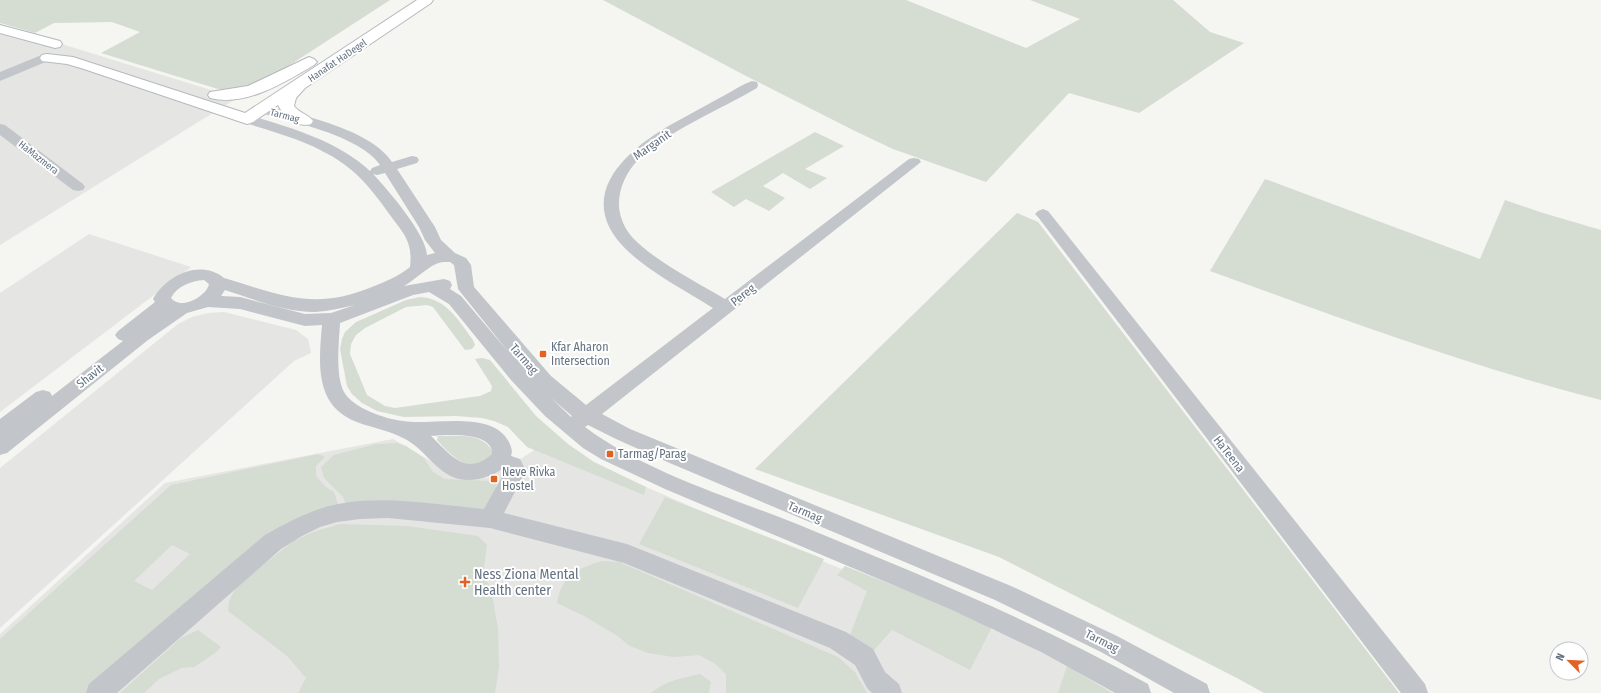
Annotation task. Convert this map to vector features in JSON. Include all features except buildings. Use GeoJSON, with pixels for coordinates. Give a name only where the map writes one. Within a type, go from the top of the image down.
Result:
{"type":"FeatureCollection","features":[{"type":"Feature","properties":{"kind":"main road","name":"Hanafat HaDegel"},"geometry":{"type":"LineString","coordinates":[[241,112],[309,62],[403,0]]}},
{"type":"Feature","properties":{"kind":"main road","name":"Hanafat HaDegel"},"geometry":{"type":"LineString","coordinates":[[241,112],[262,109],[426,0]]}},
{"type":"Feature","properties":{"kind":"main road","name":"Tarmag"},"geometry":{"type":"LineString","coordinates":[[0,29],[61,46],[216,95],[241,112]]}},
{"type":"Feature","properties":{"kind":"main road","name":"Tarmag"},"geometry":{"type":"LineString","coordinates":[[0,40],[20,46],[39,56],[68,60],[241,112]]}},
{"type":"Feature","properties":{"kind":"main road"},"geometry":{"type":"LineString","coordinates":[[39,56],[61,53],[61,46]]}},
{"type":"Feature","properties":{"kind":"main road"},"geometry":{"type":"LineString","coordinates":[[216,95],[236,95],[252,92],[309,62]]}},
{"type":"Feature","properties":{"kind":"main road"},"geometry":{"type":"LineString","coordinates":[[299,84],[288,97],[286,106],[292,114],[305,121]]}},
{"type":"Feature","properties":{"kind":"street"},"geometry":{"type":"LineString","coordinates":[[0,73],[39,56]]}},
{"type":"Feature","properties":{"kind":"street"},"geometry":{"type":"LineString","coordinates":[[0,77],[39,56]]}},
{"type":"Feature","properties":{"kind":"street","name":"Marganit"},"geometry":{"type":"LineString","coordinates":[[726,308],[673,276],[635,249],[625,239],[613,216],[613,192],[620,174],[638,152],[661,136],[752,85]]}},
{"type":"Feature","properties":{"kind":"street","name":"Tarmag"},"geometry":{"type":"LineString","coordinates":[[262,109],[305,121],[354,139],[372,150],[383,159],[428,227],[431,238],[439,250],[450,257]]}},
{"type":"Feature","properties":{"kind":"street","name":"Tarmag"},"geometry":{"type":"LineString","coordinates":[[241,112],[330,150],[353,164],[365,174],[377,187],[416,240],[420,254],[416,270]]}},
{"type":"Feature","properties":{"kind":"street","name":"HaMazmera"},"geometry":{"type":"LineString","coordinates":[[0,128],[78,187]]}},
{"type":"Feature","properties":{"kind":"street"},"geometry":{"type":"LineString","coordinates":[[365,174],[412,160]]}},
{"type":"Feature","properties":{"kind":"street","name":"Pereg"},"geometry":{"type":"LineString","coordinates":[[579,422],[914,162]]}},
{"type":"Feature","properties":{"kind":"street","name":"HaTeena"},"geometry":{"type":"LineString","coordinates":[[1043,214],[1416,693]]}},
{"type":"Feature","properties":{"kind":"street"},"geometry":{"type":"LineString","coordinates":[[450,257],[461,262],[464,266],[463,271],[455,281],[444,286],[409,290],[348,314],[331,319],[305,320],[240,303],[205,301],[183,308],[175,308],[164,304],[162,299],[168,288],[184,279],[202,275],[210,275],[218,282],[280,300],[314,306],[355,299],[400,281],[422,264],[435,258],[450,257]]}},
{"type":"Feature","properties":{"kind":"street"},"geometry":{"type":"LineString","coordinates":[[416,270],[414,276],[417,282],[428,287]]}},
{"type":"Feature","properties":{"kind":"street","name":"Tarmag"},"geometry":{"type":"LineString","coordinates":[[463,271],[463,282],[466,289],[544,381],[575,408],[579,422],[591,442],[612,455],[664,480],[977,609],[1096,667],[1139,693]]}},
{"type":"Feature","properties":{"kind":"street"},"geometry":{"type":"LineString","coordinates":[[205,301],[216,291],[218,282]]}},
{"type":"Feature","properties":{"kind":"street","name":"Tarmag"},"geometry":{"type":"LineString","coordinates":[[428,287],[442,291],[455,300],[550,409],[579,422],[623,434],[1003,593],[1108,644],[1198,693]]}},
{"type":"Feature","properties":{"kind":"street","name":"Shavit"},"geometry":{"type":"LineString","coordinates":[[0,430],[164,304]]}},
{"type":"Feature","properties":{"kind":"street","name":"Shavit"},"geometry":{"type":"LineString","coordinates":[[0,447],[142,336],[183,308]]}},
{"type":"Feature","properties":{"kind":"street"},"geometry":{"type":"LineString","coordinates":[[331,319],[329,355],[332,384],[336,396],[354,412],[366,418],[404,428],[470,428],[482,431],[494,436],[501,445],[502,452],[500,460],[490,468],[481,471],[467,472],[458,470],[443,461],[424,440],[404,428]]}},
{"type":"Feature","properties":{"kind":"street"},"geometry":{"type":"LineString","coordinates":[[490,519],[514,474],[515,469],[513,465],[500,460]]}},
{"type":"Feature","properties":{"kind":"street"},"geometry":{"type":"LineString","coordinates":[[98,693],[262,551],[294,529],[309,522],[337,513],[388,508],[490,519],[626,554],[838,640],[864,657],[876,680],[890,693]]}},
{"type":"Feature","properties":{"kind":"shaded area"},"geometry":{"type":"Polygon","coordinates":[[[0,0],[390,0],[256,87],[231,93],[101,53],[140,32],[112,22],[54,23],[35,33],[0,23],[0,0]]]}},
{"type":"Feature","properties":{"kind":"shaded area"},"geometry":{"type":"Polygon","coordinates":[[[603,0],[906,0],[1026,48],[1080,19],[1030,0],[1173,0],[1210,32],[1244,43],[1139,113],[1069,93],[986,182],[893,149],[855,131],[746,76],[603,0]]]}},
{"type":"Feature","properties":{"kind":"shaded area"},"geometry":{"type":"Polygon","coordinates":[[[0,25],[237,98],[0,245],[0,25]]]}},
{"type":"Feature","properties":{"kind":"shaded area"},"geometry":{"type":"Polygon","coordinates":[[[815,132],[844,146],[805,169],[827,178],[810,189],[783,173],[763,186],[785,198],[769,211],[746,199],[734,207],[711,192],[815,132]]]}},
{"type":"Feature","properties":{"kind":"shaded area"},"geometry":{"type":"Polygon","coordinates":[[[1265,179],[1480,259],[1505,200],[1601,230],[1601,400],[1551,387],[1453,357],[1355,324],[1210,271],[1265,179]]]}},
{"type":"Feature","properties":{"kind":"shaded area"},"geometry":{"type":"Polygon","coordinates":[[[1017,213],[1038,222],[1399,693],[1264,693],[999,557],[755,469],[1017,213]]]}},
{"type":"Feature","properties":{"kind":"shaded area"},"geometry":{"type":"Polygon","coordinates":[[[89,234],[191,267],[0,412],[0,293],[89,234]]]}},
{"type":"Feature","properties":{"kind":"shaded area"},"geometry":{"type":"Polygon","coordinates":[[[420,297],[429,298],[445,306],[457,318],[475,345],[472,349],[465,350],[433,307],[427,305],[406,307],[365,328],[356,335],[351,344],[350,354],[367,395],[385,406],[395,408],[480,396],[491,391],[492,386],[475,359],[482,358],[490,360],[536,416],[568,444],[594,462],[646,487],[644,495],[527,447],[508,427],[494,421],[482,418],[456,416],[404,417],[377,411],[362,403],[352,394],[347,386],[340,349],[345,332],[356,322],[406,300],[420,297]]]}},
{"type":"Feature","properties":{"kind":"shaded area"},"geometry":{"type":"Polygon","coordinates":[[[224,312],[296,330],[308,339],[311,353],[294,361],[0,628],[0,468],[178,324],[192,317],[208,313],[224,312]]]}},
{"type":"Feature","properties":{"kind":"shaded area"},"geometry":{"type":"Polygon","coordinates":[[[438,436],[462,436],[478,439],[489,447],[493,454],[485,461],[478,464],[463,462],[443,447],[437,440],[438,436]]]}},
{"type":"Feature","properties":{"kind":"shaded area","name":"Ness Ziona Mental Health center"},"geometry":{"type":"Polygon","coordinates":[[[393,439],[453,474],[487,478],[545,443],[745,530],[1023,642],[1114,693],[0,693],[0,634],[165,483],[393,439]]]}},
{"type":"Feature","properties":{"kind":"shaded area"},"geometry":{"type":"Polygon","coordinates":[[[397,443],[406,446],[424,458],[433,472],[445,479],[491,481],[496,484],[497,491],[486,509],[472,511],[427,503],[374,500],[346,505],[343,497],[324,478],[321,467],[334,455],[376,444],[397,443]]]}},
{"type":"Feature","properties":{"kind":"shaded area"},"geometry":{"type":"Polygon","coordinates":[[[318,454],[325,457],[316,466],[316,476],[326,487],[334,492],[338,504],[308,513],[284,524],[260,542],[86,693],[0,693],[0,639],[171,485],[318,454]],[[172,545],[134,581],[152,590],[190,554],[172,545]]]}},
{"type":"Feature","properties":{"kind":"shaded area"},"geometry":{"type":"Polygon","coordinates":[[[665,497],[824,559],[798,608],[639,544],[665,497]]]}},
{"type":"Feature","properties":{"kind":"shaded area"},"geometry":{"type":"Polygon","coordinates":[[[340,524],[407,526],[478,536],[487,545],[483,575],[491,588],[498,629],[499,667],[495,693],[298,693],[306,678],[287,656],[228,611],[229,601],[238,584],[294,541],[313,532],[340,524]]]}},
{"type":"Feature","properties":{"kind":"shaded area"},"geometry":{"type":"Polygon","coordinates":[[[602,561],[619,562],[838,657],[855,672],[867,693],[726,693],[726,674],[714,663],[699,655],[674,657],[648,653],[630,646],[616,635],[586,617],[557,603],[562,586],[572,574],[578,570],[602,561]]]}},
{"type":"Feature","properties":{"kind":"shaded area"},"geometry":{"type":"Polygon","coordinates":[[[845,566],[993,625],[970,670],[892,630],[873,651],[850,635],[867,591],[837,575],[845,566]]]}},
{"type":"Feature","properties":{"kind":"shaded area"},"geometry":{"type":"Polygon","coordinates":[[[198,630],[221,647],[215,653],[194,667],[182,668],[159,679],[144,693],[120,693],[181,638],[198,630]]]}},
{"type":"Feature","properties":{"kind":"shaded area"},"geometry":{"type":"Polygon","coordinates":[[[1067,666],[1112,693],[1058,693],[1067,666]]]}},
{"type":"Feature","properties":{"kind":"shaded area"},"geometry":{"type":"Polygon","coordinates":[[[700,674],[711,682],[709,693],[651,693],[668,683],[700,674]]]}},
{"type":"Feature","properties":{"kind":"place","name":"Kfar Aharon Intersection"},"geometry":{"type":"Point","coordinates":[543,354]}},
{"type":"Feature","properties":{"kind":"place","name":"Tarmag/Parag"},"geometry":{"type":"Point","coordinates":[610,454]}},
{"type":"Feature","properties":{"kind":"place","name":"Neve Rivka Hostel"},"geometry":{"type":"Point","coordinates":[494,479]}},
{"type":"Feature","properties":{"kind":"place","name":"Ness Ziona Mental Health center"},"geometry":{"type":"Point","coordinates":[465,582]}}]}
